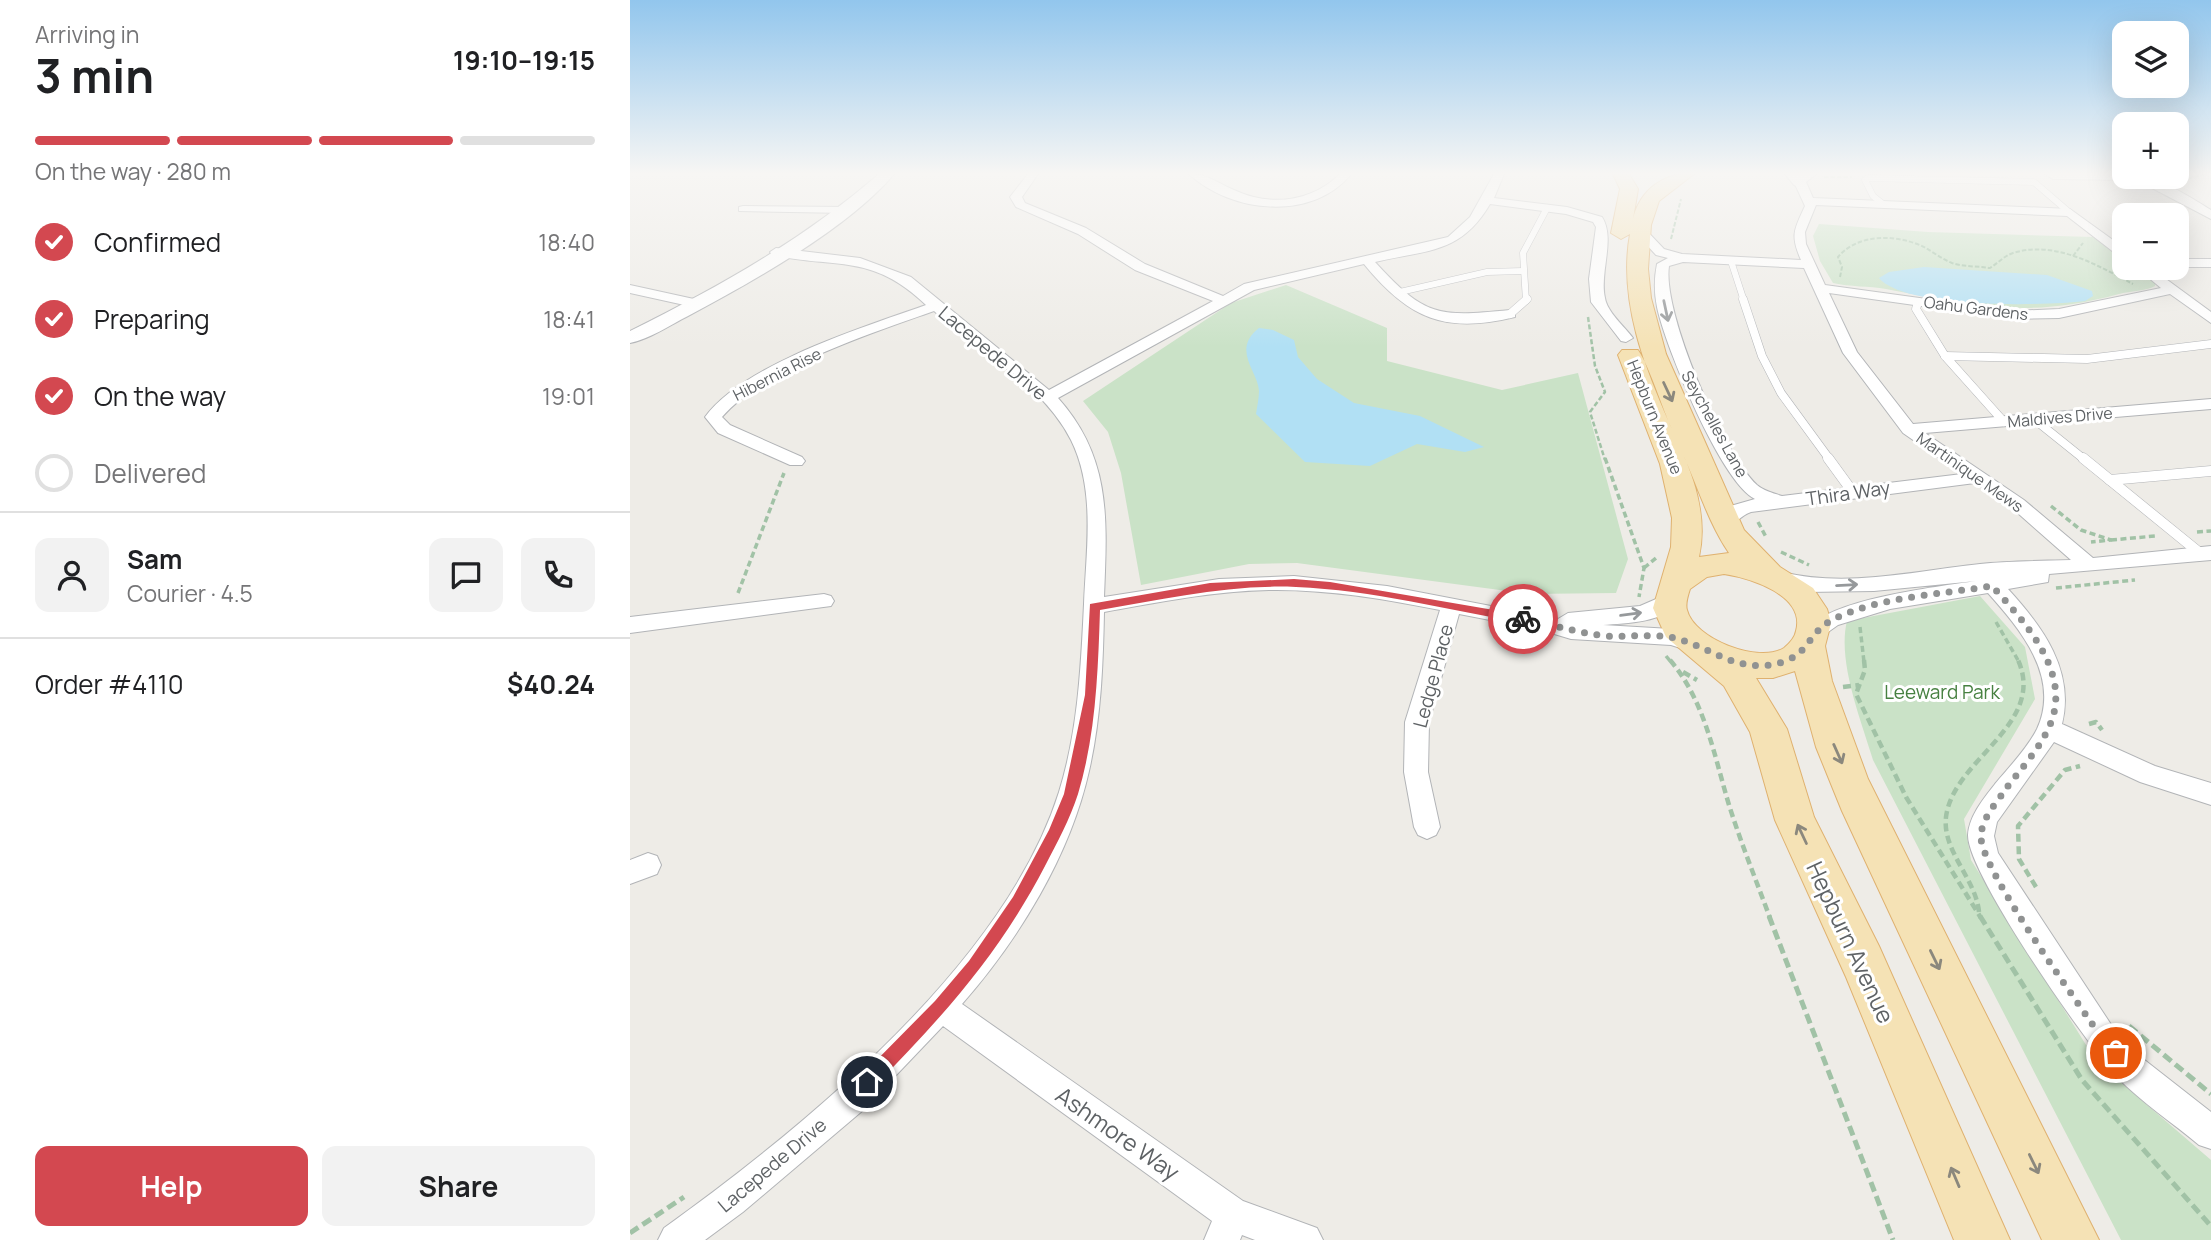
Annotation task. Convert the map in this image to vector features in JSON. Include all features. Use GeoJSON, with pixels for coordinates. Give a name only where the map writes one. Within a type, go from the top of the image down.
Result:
{"type":"FeatureCollection","features":[{"type":"Feature","properties":{"kind":"main road","name":"Hepburn Avenue"},"geometry":{"type":"LineString","coordinates":[[1626,232],[1617,248],[1616,275],[1626,338],[1634,370],[1684,490],[1687,516],[1685,558],[1657,596]]}},
{"type":"Feature","properties":{"kind":"main road","name":"Hepburn Avenue"},"geometry":{"type":"LineString","coordinates":[[1635,232],[1638,286],[1644,324],[1660,373],[1708,478],[1724,523],[1740,547],[1773,561]]}},
{"type":"Feature","properties":{"kind":"main road"},"geometry":{"type":"LineString","coordinates":[[1811,641],[1787,661],[1758,666],[1689,651],[1657,596],[1688,572],[1710,564],[1773,561],[1808,605],[1814,620],[1811,641],[1814,690],[1828,731],[1867,819],[2071,1240]]}},
{"type":"Feature","properties":{"kind":"main road","name":"Hepburn Avenue"},"geometry":{"type":"LineString","coordinates":[[1689,651],[1736,676],[1755,702],[1768,729],[1795,820],[1863,962],[1982,1240]]}},
{"type":"Feature","properties":{"kind":"street"},"geometry":{"type":"LineString","coordinates":[[630,338],[782,253],[811,232]]}},
{"type":"Feature","properties":{"kind":"street"},"geometry":{"type":"LineString","coordinates":[[1083,232],[1140,267],[1222,300]]}},
{"type":"Feature","properties":{"kind":"street"},"geometry":{"type":"LineString","coordinates":[[1048,397],[1222,300],[1270,280],[1452,240],[1464,232]]}},
{"type":"Feature","properties":{"kind":"street"},"geometry":{"type":"LineString","coordinates":[[1601,232],[1596,279],[1598,302],[1626,338]]}},
{"type":"Feature","properties":{"kind":"street"},"geometry":{"type":"LineString","coordinates":[[1644,232],[1660,252],[1682,258],[1809,264]]}},
{"type":"Feature","properties":{"kind":"street","name":"Martinique Mews"},"geometry":{"type":"LineString","coordinates":[[1801,232],[1799,237],[1809,264],[1826,285],[1850,353],[1909,429],[2018,504],[2066,545],[2078,565]]}},
{"type":"Feature","properties":{"kind":"street"},"geometry":{"type":"LineString","coordinates":[[2095,232],[2112,245]]}},
{"type":"Feature","properties":{"kind":"street","name":"Lacepede Drive"},"geometry":{"type":"LineString","coordinates":[[676,1240],[717,1212],[849,1101],[941,1007],[974,967],[1018,902],[1055,832],[1071,794],[1091,695],[1098,508],[1093,471],[1083,442],[1048,397],[906,280],[880,268],[828,256],[782,253]]}},
{"type":"Feature","properties":{"kind":"street","name":"Seychelles Lane"},"geometry":{"type":"LineString","coordinates":[[1682,258],[1664,264],[1661,269],[1664,303],[1681,361],[1697,397],[1749,487],[1782,502]]}},
{"type":"Feature","properties":{"kind":"street"},"geometry":{"type":"LineString","coordinates":[[1366,259],[1418,309],[1433,317],[1457,319],[1510,314]]}},
{"type":"Feature","properties":{"kind":"street"},"geometry":{"type":"LineString","coordinates":[[2189,263],[2210,264]]}},
{"type":"Feature","properties":{"kind":"street"},"geometry":{"type":"LineString","coordinates":[[2160,280],[2211,319]]}},
{"type":"Feature","properties":{"kind":"street","name":"Oahu Gardens"},"geometry":{"type":"LineString","coordinates":[[1826,285],[2000,314],[2044,315],[2076,312],[2137,294],[2174,290]]}},
{"type":"Feature","properties":{"kind":"street"},"geometry":{"type":"LineString","coordinates":[[630,289],[693,303]]}},
{"type":"Feature","properties":{"kind":"street"},"geometry":{"type":"LineString","coordinates":[[630,331],[693,303]]}},
{"type":"Feature","properties":{"kind":"street","name":"Hibernia Rise"},"geometry":{"type":"LineString","coordinates":[[793,459],[724,429],[713,417],[719,406],[736,393],[835,344],[936,306]]}},
{"type":"Feature","properties":{"kind":"street","name":"Maldives Drive"},"geometry":{"type":"LineString","coordinates":[[1909,429],[2211,404]]}},
{"type":"Feature","properties":{"kind":"street","name":"Thira Way"},"geometry":{"type":"LineString","coordinates":[[1724,523],[1740,508],[1852,491],[1979,477]]}},
{"type":"Feature","properties":{"kind":"street"},"geometry":{"type":"LineString","coordinates":[[1773,561],[1806,585],[1842,586],[1985,578],[2033,580],[2078,565],[2206,553]]}},
{"type":"Feature","properties":{"kind":"street"},"geometry":{"type":"LineString","coordinates":[[1811,641],[1831,620],[1985,578]]}},
{"type":"Feature","properties":{"kind":"street"},"geometry":{"type":"LineString","coordinates":[[1985,578],[2013,608],[2050,663],[2060,734],[1985,819],[1981,837],[1986,856],[1998,881],[2101,1037],[2131,1069],[2211,1133]]}},
{"type":"Feature","properties":{"kind":"street"},"geometry":{"type":"LineString","coordinates":[[1094,607],[1210,587],[1267,583],[1330,586],[1541,622],[1571,631],[1671,638],[1689,651]]}},
{"type":"Feature","properties":{"kind":"street"},"geometry":{"type":"LineString","coordinates":[[1541,622],[1644,612],[1657,596]]}},
{"type":"Feature","properties":{"kind":"street"},"geometry":{"type":"LineString","coordinates":[[630,625],[824,601]]}},
{"type":"Feature","properties":{"kind":"street","name":"Ledge Place"},"geometry":{"type":"LineString","coordinates":[[1427,827],[1416,772],[1418,722],[1451,607]]}},
{"type":"Feature","properties":{"kind":"street"},"geometry":{"type":"LineString","coordinates":[[2060,734],[2149,775],[2211,794]]}},
{"type":"Feature","properties":{"kind":"street","name":"Ashmore Way"},"geometry":{"type":"LineString","coordinates":[[941,1007],[1228,1227],[1305,1240]]}},
{"type":"Feature","properties":{"kind":"lane"},"geometry":{"type":"LineString","coordinates":[[1510,314],[1527,300],[1523,253],[1534,232]]}},
{"type":"Feature","properties":{"kind":"lane"},"geometry":{"type":"LineString","coordinates":[[1731,261],[1762,356],[1781,393],[1852,491]]}},
{"type":"Feature","properties":{"kind":"lane"},"geometry":{"type":"LineString","coordinates":[[1400,292],[1487,272],[1523,271]]}},
{"type":"Feature","properties":{"kind":"lane"},"geometry":{"type":"LineString","coordinates":[[1917,302],[1916,309],[1945,356],[2004,422]]}},
{"type":"Feature","properties":{"kind":"lane"},"geometry":{"type":"LineString","coordinates":[[1945,356],[2087,359],[2211,344]]}},
{"type":"Feature","properties":{"kind":"lane"},"geometry":{"type":"LineString","coordinates":[[2034,419],[2206,553]]}},
{"type":"Feature","properties":{"kind":"lane"},"geometry":{"type":"LineString","coordinates":[[2110,480],[2211,471]]}},
{"type":"Feature","properties":{"kind":"path"},"geometry":{"type":"LineString","coordinates":[[1826,285],[1842,273],[1838,257],[1845,248],[1861,241],[1888,239],[1919,245],[1958,265],[1990,268],[2011,254],[2047,251],[2090,261],[2112,272]]}},
{"type":"Feature","properties":{"kind":"path"},"geometry":{"type":"LineString","coordinates":[[2127,280],[2145,289],[2146,280]]}},
{"type":"Feature","properties":{"kind":"path"},"geometry":{"type":"LineString","coordinates":[[1587,313],[1595,366],[1605,392],[1590,412],[1620,506],[1644,568],[1639,583],[1657,596]]}},
{"type":"Feature","properties":{"kind":"path"},"geometry":{"type":"LineString","coordinates":[[730,612],[793,459]]}},
{"type":"Feature","properties":{"kind":"path"},"geometry":{"type":"LineString","coordinates":[[2047,503],[2081,530],[2111,540],[2066,545]]}},
{"type":"Feature","properties":{"kind":"path"},"geometry":{"type":"LineString","coordinates":[[1752,510],[1773,561],[1814,568]]}},
{"type":"Feature","properties":{"kind":"path"},"geometry":{"type":"LineString","coordinates":[[1629,602],[1657,596]]}},
{"type":"Feature","properties":{"kind":"path"},"geometry":{"type":"LineString","coordinates":[[1857,618],[1862,632],[1865,670],[1856,694],[1906,797],[2082,1080],[2211,1226]]}},
{"type":"Feature","properties":{"kind":"path"},"geometry":{"type":"LineString","coordinates":[[1689,651],[1681,671],[1700,715],[1734,818],[1893,1240]]}},
{"type":"Feature","properties":{"kind":"path"},"geometry":{"type":"LineString","coordinates":[[2040,893],[2019,859],[2018,826],[2065,770],[2081,765],[2060,734],[2096,722]]}},
{"type":"Feature","properties":{"kind":"path"},"geometry":{"type":"LineString","coordinates":[[2119,1017],[2211,1094]]}},
{"type":"Feature","properties":{"kind":"path"},"geometry":{"type":"LineString","coordinates":[[630,1233],[695,1189]]}},
{"type":"Feature","properties":{"kind":"green space"},"geometry":{"type":"Polygon","coordinates":[[[1815,232],[2093,237],[2112,251],[2112,280],[2152,280],[2155,286],[2057,306],[2029,308],[1975,305],[1886,289],[1833,283],[1820,261],[1813,236],[1815,232]]]}},
{"type":"Feature","properties":{"kind":"green space"},"geometry":{"type":"Polygon","coordinates":[[[1286,285],[1387,328],[1387,361],[1502,390],[1578,373],[1628,559],[1616,593],[1529,594],[1297,563],[1249,564],[1141,585],[1121,473],[1108,432],[1083,401],[1231,303],[1286,285]]]}},
{"type":"Feature","properties":{"kind":"green space","name":"Leeward Park"},"geometry":{"type":"Polygon","coordinates":[[[1980,596],[2025,647],[2035,699],[1964,819],[1971,860],[2096,1061],[2211,1160],[2211,1240],[2121,1240],[1873,760],[1848,672],[1845,654],[1847,621],[1980,596]]]}},
{"type":"Feature","properties":{"kind":"water"},"geometry":{"type":"Polygon","coordinates":[[[1924,267],[2047,275],[2092,291],[2093,296],[2085,301],[2066,303],[1977,303],[1917,295],[1894,288],[1879,278],[1889,272],[1924,267]]]}},
{"type":"Feature","properties":{"kind":"water"},"geometry":{"type":"Polygon","coordinates":[[[1259,328],[1273,330],[1294,340],[1298,357],[1317,379],[1354,403],[1420,416],[1484,447],[1465,452],[1417,444],[1370,466],[1305,462],[1256,414],[1258,383],[1246,352],[1251,336],[1259,328]]]}},
{"type":"Feature","properties":{"kind":"way so far"},"geometry":{"type":"LineString","coordinates":[[1523,619],[1571,631],[1607,636],[1671,638],[1695,645],[1725,660],[1758,666],[1773,665],[1799,655],[1808,647],[1814,634],[1831,620],[1852,612],[1889,602],[1992,586],[2013,608],[2050,663],[2057,702],[2049,729],[1985,819],[1981,837],[1986,856],[1998,881],[2101,1037],[2116,1053]]}},
{"type":"Feature","properties":{"kind":"route"},"geometry":{"type":"LineString","coordinates":[[867,1082],[941,1007],[974,967],[1018,902],[1055,832],[1071,794],[1091,695],[1094,607],[1210,587],[1294,583],[1330,586],[1523,619]]}}]}
